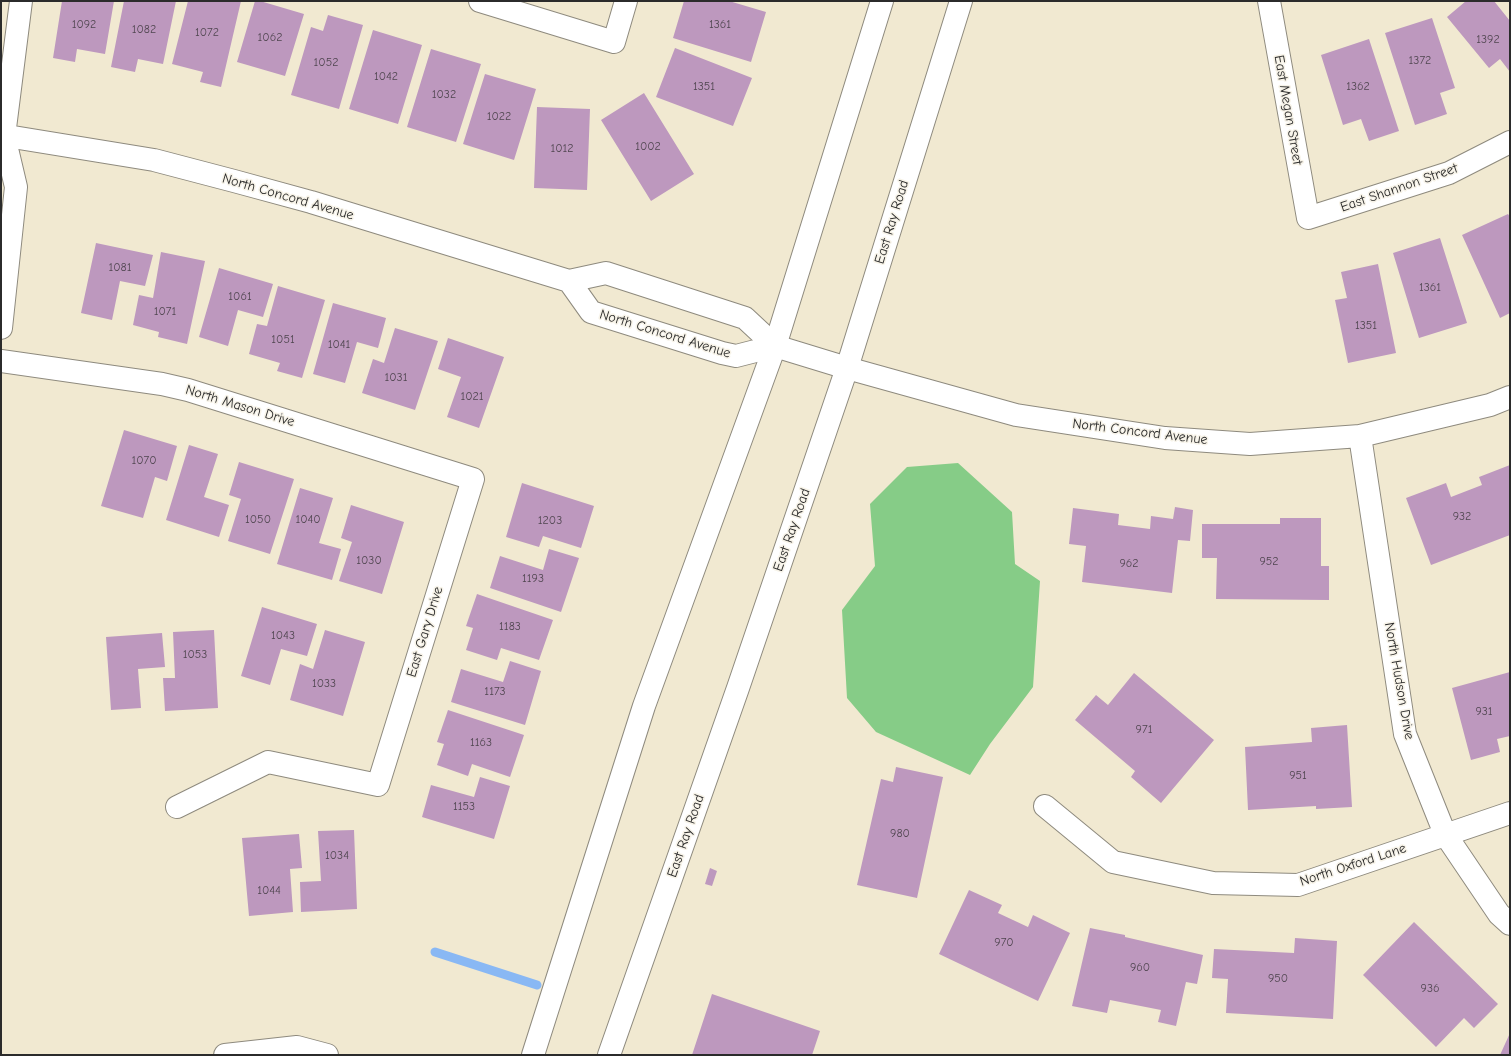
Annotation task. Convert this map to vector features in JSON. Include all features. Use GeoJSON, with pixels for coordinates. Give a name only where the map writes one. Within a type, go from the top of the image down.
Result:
{"type":"FeatureCollection","features":[{"type":"Feature","properties":{"kind":"street"},"geometry":{"type":"LineString","coordinates":[[1,328],[16,188],[2,138],[21,1]]}},
{"type":"Feature","properties":{"kind":"street"},"geometry":{"type":"LineString","coordinates":[[480,1],[614,42],[626,1]]}},
{"type":"Feature","properties":{"kind":"street"},"geometry":{"type":"LineString","coordinates":[[533,1055],[644,706],[775,346],[882,1]]}},
{"type":"Feature","properties":{"kind":"street","name":"East Ray Road"},"geometry":{"type":"LineString","coordinates":[[609,1055],[738,688],[847,368],[961,1]]}},
{"type":"Feature","properties":{"kind":"street","name":"East Megan Street"},"geometry":{"type":"LineString","coordinates":[[1269,1],[1308,218]]}},
{"type":"Feature","properties":{"kind":"street","name":"North Concord Avenue"},"geometry":{"type":"LineString","coordinates":[[2,138],[154,160],[311,202],[569,281],[606,273],[745,318],[775,346],[847,368],[1016,415],[1165,438],[1250,444],[1360,436],[1490,405],[1510,397]]}},
{"type":"Feature","properties":{"kind":"street","name":"East Shannon Street"},"geometry":{"type":"LineString","coordinates":[[1308,218],[1449,174],[1510,142]]}},
{"type":"Feature","properties":{"kind":"street","name":"North Concord Avenue"},"geometry":{"type":"LineString","coordinates":[[569,281],[591,312],[707,349],[736,356],[775,346]]}},
{"type":"Feature","properties":{"kind":"street","name":"North Mason Drive"},"geometry":{"type":"LineString","coordinates":[[1,361],[162,384],[188,390],[473,479]]}},
{"type":"Feature","properties":{"kind":"street","name":"North Hudson Drive"},"geometry":{"type":"LineString","coordinates":[[1360,436],[1405,734],[1445,834],[1499,914],[1510,924]]}},
{"type":"Feature","properties":{"kind":"street","name":"East Gary Drive"},"geometry":{"type":"LineString","coordinates":[[177,807],[268,762],[378,786],[473,479]]}},
{"type":"Feature","properties":{"kind":"street","name":"North Oxford Lane"},"geometry":{"type":"LineString","coordinates":[[1045,806],[1114,862],[1213,883],[1298,885],[1510,813]]}},
{"type":"Feature","properties":{"kind":"street"},"geometry":{"type":"LineString","coordinates":[[250,1053],[297,1047],[327,1055]]}},
{"type":"Feature","properties":{"kind":"green space"},"geometry":{"type":"Polygon","coordinates":[[[958,463],[1012,512],[1015,564],[1040,581],[1033,687],[990,744],[970,775],[876,732],[847,698],[842,610],[875,566],[870,504],[907,467],[958,463]]]}},
{"type":"Feature","properties":{"kind":"building"},"geometry":{"type":"Polygon","coordinates":[[[62,1],[114,1],[105,54],[77,49],[75,62],[53,58],[62,1]]]}},
{"type":"Feature","properties":{"kind":"building"},"geometry":{"type":"Polygon","coordinates":[[[124,1],[176,1],[163,64],[138,59],[135,72],[111,67],[124,1]]]}},
{"type":"Feature","properties":{"kind":"building"},"geometry":{"type":"Polygon","coordinates":[[[188,1],[241,1],[221,87],[200,82],[203,72],[172,64],[188,1]]]}},
{"type":"Feature","properties":{"kind":"building"},"geometry":{"type":"Polygon","coordinates":[[[255,1],[260,1],[304,14],[285,76],[237,62],[255,1]]]}},
{"type":"Feature","properties":{"kind":"building"},"geometry":{"type":"Polygon","coordinates":[[[684,1],[729,1],[766,12],[751,62],[673,38],[684,1]]]}},
{"type":"Feature","properties":{"kind":"building"},"geometry":{"type":"Polygon","coordinates":[[[1466,1],[1494,1],[1510,21],[1510,72],[1500,59],[1489,68],[1447,17],[1466,1]]]}},
{"type":"Feature","properties":{"kind":"building"},"geometry":{"type":"Polygon","coordinates":[[[328,15],[363,25],[339,109],[291,95],[311,27],[323,31],[328,15]]]}},
{"type":"Feature","properties":{"kind":"building"},"geometry":{"type":"Polygon","coordinates":[[[1432,18],[1455,88],[1440,93],[1447,114],[1415,125],[1385,33],[1432,18]]]}},
{"type":"Feature","properties":{"kind":"building"},"geometry":{"type":"Polygon","coordinates":[[[373,30],[422,45],[398,124],[349,109],[373,30]]]}},
{"type":"Feature","properties":{"kind":"building"},"geometry":{"type":"Polygon","coordinates":[[[1369,39],[1399,131],[1369,141],[1361,119],[1343,125],[1321,55],[1369,39]]]}},
{"type":"Feature","properties":{"kind":"building"},"geometry":{"type":"Polygon","coordinates":[[[675,48],[752,78],[733,126],[656,97],[675,48]]]}},
{"type":"Feature","properties":{"kind":"building"},"geometry":{"type":"Polygon","coordinates":[[[431,49],[481,64],[456,142],[407,127],[431,49]]]}},
{"type":"Feature","properties":{"kind":"building"},"geometry":{"type":"Polygon","coordinates":[[[485,74],[536,89],[514,160],[463,144],[485,74]]]}},
{"type":"Feature","properties":{"kind":"building"},"geometry":{"type":"Polygon","coordinates":[[[644,93],[694,174],[651,201],[601,120],[644,93]]]}},
{"type":"Feature","properties":{"kind":"building"},"geometry":{"type":"Polygon","coordinates":[[[537,107],[590,109],[587,190],[534,188],[537,107]]]}},
{"type":"Feature","properties":{"kind":"building"},"geometry":{"type":"Polygon","coordinates":[[[1508,214],[1510,217],[1510,313],[1500,318],[1462,235],[1508,214]]]}},
{"type":"Feature","properties":{"kind":"building"},"geometry":{"type":"Polygon","coordinates":[[[1440,238],[1467,323],[1419,338],[1393,253],[1440,238]]]}},
{"type":"Feature","properties":{"kind":"building"},"geometry":{"type":"Polygon","coordinates":[[[96,243],[153,255],[145,286],[120,281],[112,320],[81,313],[96,243]]]}},
{"type":"Feature","properties":{"kind":"building"},"geometry":{"type":"Polygon","coordinates":[[[161,252],[205,261],[187,344],[158,337],[159,332],[133,325],[139,295],[153,298],[161,252]]]}},
{"type":"Feature","properties":{"kind":"building"},"geometry":{"type":"Polygon","coordinates":[[[1378,264],[1396,353],[1348,363],[1335,300],[1347,298],[1341,272],[1378,264]]]}},
{"type":"Feature","properties":{"kind":"building"},"geometry":{"type":"Polygon","coordinates":[[[219,268],[273,284],[263,317],[238,310],[228,346],[199,337],[219,268]]]}},
{"type":"Feature","properties":{"kind":"building"},"geometry":{"type":"Polygon","coordinates":[[[278,286],[325,300],[302,378],[277,371],[280,363],[249,354],[257,324],[267,326],[278,286]]]}},
{"type":"Feature","properties":{"kind":"building"},"geometry":{"type":"Polygon","coordinates":[[[333,303],[386,318],[378,348],[357,342],[345,383],[313,374],[333,303]]]}},
{"type":"Feature","properties":{"kind":"building"},"geometry":{"type":"Polygon","coordinates":[[[395,328],[438,341],[415,410],[362,393],[373,359],[384,363],[395,328]]]}},
{"type":"Feature","properties":{"kind":"building"},"geometry":{"type":"Polygon","coordinates":[[[448,338],[504,357],[479,428],[447,417],[461,377],[438,369],[448,338]]]}},
{"type":"Feature","properties":{"kind":"building"},"geometry":{"type":"Polygon","coordinates":[[[124,430],[177,446],[167,481],[155,477],[143,518],[101,506],[124,430]]]}},
{"type":"Feature","properties":{"kind":"building"},"geometry":{"type":"Polygon","coordinates":[[[189,445],[218,454],[204,497],[229,505],[219,537],[166,520],[189,445]]]}},
{"type":"Feature","properties":{"kind":"building"},"geometry":{"type":"Polygon","coordinates":[[[239,462],[294,479],[270,554],[228,541],[241,499],[229,495],[239,462]]]}},
{"type":"Feature","properties":{"kind":"building"},"geometry":{"type":"Polygon","coordinates":[[[1510,465],[1510,535],[1431,565],[1406,498],[1446,483],[1451,497],[1482,485],[1479,477],[1510,465]]]}},
{"type":"Feature","properties":{"kind":"building"},"geometry":{"type":"Polygon","coordinates":[[[522,483],[594,506],[581,548],[543,536],[539,547],[506,537],[522,483]]]}},
{"type":"Feature","properties":{"kind":"building"},"geometry":{"type":"Polygon","coordinates":[[[300,488],[333,498],[319,543],[341,549],[332,580],[277,564],[300,488]]]}},
{"type":"Feature","properties":{"kind":"building"},"geometry":{"type":"Polygon","coordinates":[[[351,505],[404,522],[382,594],[339,581],[352,542],[341,538],[351,505]]]}},
{"type":"Feature","properties":{"kind":"building"},"geometry":{"type":"Polygon","coordinates":[[[1175,507],[1193,510],[1190,541],[1178,540],[1172,593],[1082,582],[1086,546],[1069,544],[1073,508],[1119,514],[1118,525],[1150,529],[1151,516],[1173,519],[1175,507]]]}},
{"type":"Feature","properties":{"kind":"building"},"geometry":{"type":"Polygon","coordinates":[[[1280,518],[1321,518],[1321,566],[1329,566],[1329,600],[1216,599],[1217,558],[1202,558],[1202,524],[1280,524],[1280,518]]]}},
{"type":"Feature","properties":{"kind":"building"},"geometry":{"type":"Polygon","coordinates":[[[549,549],[579,558],[561,612],[490,588],[500,556],[543,570],[549,549]]]}},
{"type":"Feature","properties":{"kind":"building"},"geometry":{"type":"Polygon","coordinates":[[[477,594],[553,620],[539,660],[501,648],[497,660],[466,650],[473,628],[466,626],[477,594]]]}},
{"type":"Feature","properties":{"kind":"building"},"geometry":{"type":"Polygon","coordinates":[[[262,607],[317,624],[307,656],[281,649],[270,685],[241,676],[262,607]]]}},
{"type":"Feature","properties":{"kind":"building"},"geometry":{"type":"Polygon","coordinates":[[[214,630],[218,708],[165,711],[163,678],[175,678],[173,632],[214,630]]]}},
{"type":"Feature","properties":{"kind":"building"},"geometry":{"type":"Polygon","coordinates":[[[325,630],[365,642],[343,716],[290,700],[300,664],[313,669],[325,630]]]}},
{"type":"Feature","properties":{"kind":"building"},"geometry":{"type":"Polygon","coordinates":[[[162,633],[165,667],[138,669],[141,708],[111,710],[106,637],[162,633]]]}},
{"type":"Feature","properties":{"kind":"building"},"geometry":{"type":"Polygon","coordinates":[[[510,661],[541,671],[525,725],[451,702],[461,669],[503,682],[510,661]]]}},
{"type":"Feature","properties":{"kind":"building"},"geometry":{"type":"Polygon","coordinates":[[[1510,672],[1510,736],[1497,739],[1500,752],[1471,760],[1452,688],[1510,672]]]}},
{"type":"Feature","properties":{"kind":"building"},"geometry":{"type":"Polygon","coordinates":[[[1134,673],[1214,740],[1161,803],[1131,777],[1135,771],[1075,720],[1096,695],[1108,705],[1134,673]]]}},
{"type":"Feature","properties":{"kind":"building"},"geometry":{"type":"Polygon","coordinates":[[[448,710],[524,735],[510,777],[472,764],[468,776],[437,765],[444,744],[437,742],[448,710]]]}},
{"type":"Feature","properties":{"kind":"building"},"geometry":{"type":"Polygon","coordinates":[[[1347,725],[1352,807],[1316,809],[1316,806],[1248,810],[1245,747],[1312,742],[1311,728],[1347,725]]]}},
{"type":"Feature","properties":{"kind":"building"},"geometry":{"type":"Polygon","coordinates":[[[896,767],[943,777],[917,898],[857,885],[881,779],[893,782],[896,767]]]}},
{"type":"Feature","properties":{"kind":"building"},"geometry":{"type":"Polygon","coordinates":[[[480,777],[510,786],[494,839],[422,817],[431,785],[474,797],[480,777]]]}},
{"type":"Feature","properties":{"kind":"building"},"geometry":{"type":"Polygon","coordinates":[[[354,830],[357,909],[301,912],[300,882],[321,881],[318,831],[354,830]]]}},
{"type":"Feature","properties":{"kind":"building"},"geometry":{"type":"Polygon","coordinates":[[[299,834],[302,868],[290,869],[293,912],[249,916],[242,838],[299,834]]]}},
{"type":"Feature","properties":{"kind":"building"},"geometry":{"type":"Polygon","coordinates":[[[710,868],[717,871],[712,886],[705,884],[710,868]]]}},
{"type":"Feature","properties":{"kind":"building"},"geometry":{"type":"Polygon","coordinates":[[[969,890],[1002,905],[998,913],[1028,927],[1033,915],[1070,933],[1038,1001],[939,954],[969,890]]]}},
{"type":"Feature","properties":{"kind":"building"},"geometry":{"type":"Polygon","coordinates":[[[1414,922],[1498,1004],[1474,1028],[1464,1018],[1436,1047],[1363,975],[1414,922]]]}},
{"type":"Feature","properties":{"kind":"building"},"geometry":{"type":"Polygon","coordinates":[[[1090,928],[1125,935],[1125,937],[1203,955],[1197,984],[1186,982],[1176,1026],[1158,1022],[1161,1010],[1110,1000],[1107,1013],[1072,1006],[1090,928]]]}},
{"type":"Feature","properties":{"kind":"building"},"geometry":{"type":"Polygon","coordinates":[[[1295,938],[1337,941],[1333,1019],[1226,1013],[1228,979],[1212,978],[1214,949],[1294,953],[1295,938]]]}},
{"type":"Feature","properties":{"kind":"building"},"geometry":{"type":"Polygon","coordinates":[[[712,994],[820,1031],[812,1055],[692,1055],[712,994]]]}},
{"type":"Feature","properties":{"kind":"building"},"geometry":{"type":"Polygon","coordinates":[[[1510,1033],[1510,1055],[1500,1055],[1510,1033]]]}},
{"type":"Feature","properties":{"kind":"waterway"},"geometry":{"type":"LineString","coordinates":[[435,952],[537,985]]}}]}
